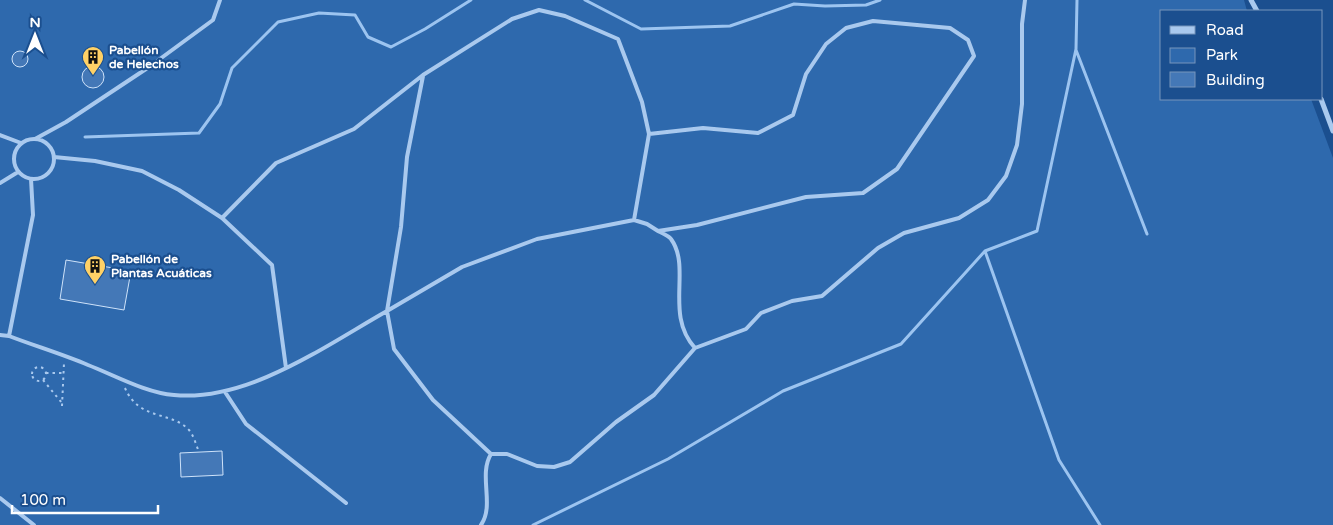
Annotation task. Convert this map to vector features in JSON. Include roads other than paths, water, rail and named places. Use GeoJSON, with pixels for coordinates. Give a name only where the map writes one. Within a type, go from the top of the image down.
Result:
{"type":"FeatureCollection","features":[{"type":"Feature","properties":{"kind":"street"},"geometry":{"type":"LineString","coordinates":[[1321,100],[1333,131]]}},
{"type":"Feature","properties":{"kind":"lane"},"geometry":{"type":"LineString","coordinates":[[0,135],[21,143],[35,139],[66,122],[149,67],[213,20],[220,0]]}},
{"type":"Feature","properties":{"kind":"lane"},"geometry":{"type":"LineString","coordinates":[[423,75],[407,157],[401,227],[387,311],[394,349],[433,400],[491,454],[506,454],[537,466],[554,467],[570,462],[616,422],[654,395],[694,348],[746,329],[761,313],[784,304],[822,296],[878,248],[904,233],[959,218],[988,200],[1006,176],[1017,145],[1022,104],[1022,24],[1025,0]]}},
{"type":"Feature","properties":{"kind":"lane"},"geometry":{"type":"LineString","coordinates":[[222,218],[276,163],[354,129],[423,75],[512,19],[539,10],[565,16],[618,40],[642,102],[649,134],[634,220]]}},
{"type":"Feature","properties":{"kind":"lane"},"geometry":{"type":"LineString","coordinates":[[649,134],[703,128],[758,133],[793,115],[806,74],[826,44],[846,28],[874,21],[950,28],[968,40],[974,56],[897,169],[863,193],[806,197],[697,225],[658,231]]}},
{"type":"Feature","properties":{"kind":"lane"},"geometry":{"type":"LineString","coordinates":[[21,143],[14,153],[13,160],[18,172],[31,179],[43,177],[54,163],[54,157],[48,144],[35,139]]}},
{"type":"Feature","properties":{"kind":"lane"},"geometry":{"type":"LineString","coordinates":[[54,157],[95,162],[142,171],[179,190],[222,218],[272,265],[286,368]]}},
{"type":"Feature","properties":{"kind":"lane"},"geometry":{"type":"LineString","coordinates":[[0,183],[18,172]]}},
{"type":"Feature","properties":{"kind":"lane"},"geometry":{"type":"LineString","coordinates":[[9,336],[33,214],[31,179]]}},
{"type":"Feature","properties":{"kind":"lane"},"geometry":{"type":"LineString","coordinates":[[0,335],[9,336],[122,379],[174,395],[225,392],[286,368],[462,267],[537,239],[634,220],[648,224],[671,238],[677,255],[678,302],[681,321],[688,340],[694,348]]}},
{"type":"Feature","properties":{"kind":"lane"},"geometry":{"type":"LineString","coordinates":[[225,392],[246,424],[346,503]]}},
{"type":"Feature","properties":{"kind":"lane"},"geometry":{"type":"LineString","coordinates":[[481,525],[486,504],[486,462],[491,454]]}},
{"type":"Feature","properties":{"kind":"lane"},"geometry":{"type":"LineString","coordinates":[[0,498],[34,525]]}},
{"type":"Feature","properties":{"kind":"waterway"},"geometry":{"type":"LineString","coordinates":[[85,137],[199,133],[220,104],[232,68],[278,22],[319,13],[355,15],[368,37],[391,47],[425,29],[471,0]]}},
{"type":"Feature","properties":{"kind":"waterway"},"geometry":{"type":"LineString","coordinates":[[585,0],[641,29],[730,26],[794,4],[825,6],[866,5],[880,0]]}},
{"type":"Feature","properties":{"kind":"waterway"},"geometry":{"type":"LineString","coordinates":[[1077,0],[1076,49],[1037,231],[985,251],[1059,460],[1100,525]]}},
{"type":"Feature","properties":{"kind":"waterway"},"geometry":{"type":"LineString","coordinates":[[1076,50],[1147,234]]}},
{"type":"Feature","properties":{"kind":"waterway"},"geometry":{"type":"LineString","coordinates":[[533,525],[668,459],[783,391],[901,344],[985,251]]}},
{"type":"Feature","properties":{"kind":"place","name":"Pabellón de Helechos"},"geometry":{"type":"Point","coordinates":[93,76]}},
{"type":"Feature","properties":{"kind":"place","name":"Pabellón de Plantas Acuáticas"},"geometry":{"type":"Point","coordinates":[95,285]}}]}
